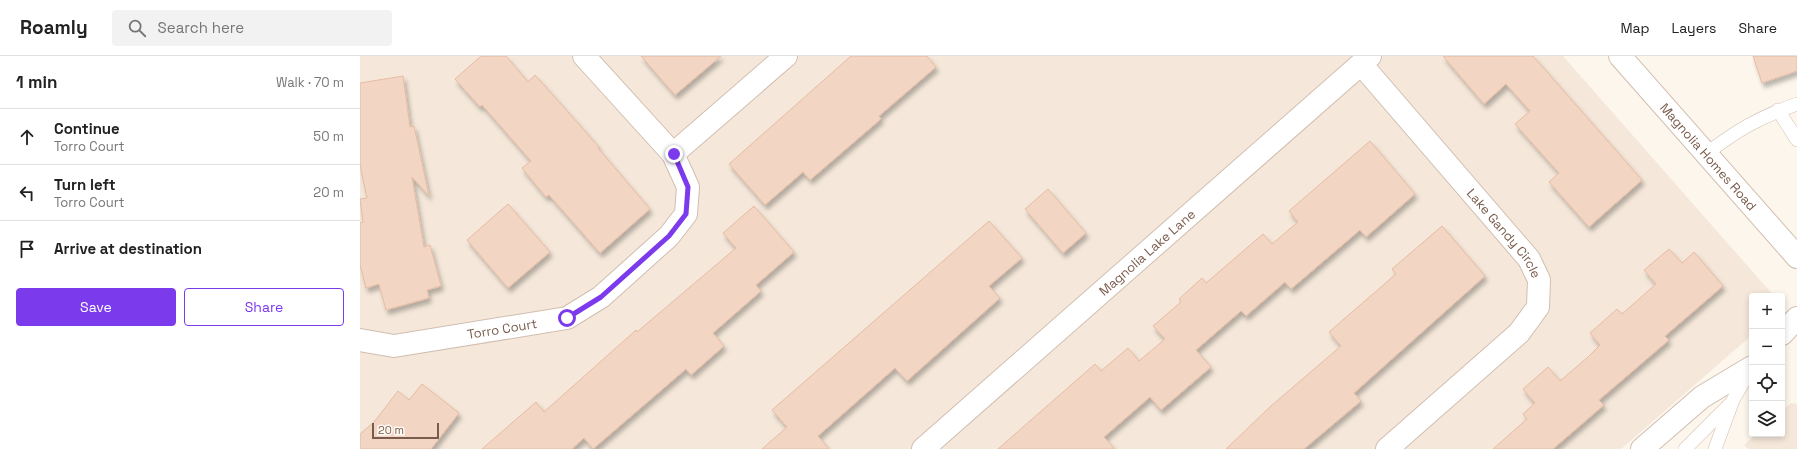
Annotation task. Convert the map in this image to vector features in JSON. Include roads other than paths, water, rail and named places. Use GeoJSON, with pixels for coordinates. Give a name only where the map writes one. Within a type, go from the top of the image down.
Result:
{"type":"FeatureCollection","features":[{"type":"Feature","properties":{"kind":"street","name":"Torro Court"},"geometry":{"type":"LineString","coordinates":[[360,340],[394,346],[567,318],[601,297],[669,236],[686,214],[688,187],[674,154],[584,56]]}},
{"type":"Feature","properties":{"kind":"street"},"geometry":{"type":"LineString","coordinates":[[674,154],[786,56]]}},
{"type":"Feature","properties":{"kind":"street","name":"Magnolia Homes Road"},"geometry":{"type":"LineString","coordinates":[[1620,56],[1797,257]]}},
{"type":"Feature","properties":{"kind":"street","name":"Magnolia Lake Lane"},"geometry":{"type":"LineString","coordinates":[[923,449],[1366,60]]}},
{"type":"Feature","properties":{"kind":"street","name":"Lake Gandy Circle"},"geometry":{"type":"LineString","coordinates":[[1366,60],[1529,259],[1539,280],[1538,307],[1519,333],[1387,449]]}},
{"type":"Feature","properties":{"kind":"street"},"geometry":{"type":"LineString","coordinates":[[1785,331],[1797,318]]}},
{"type":"Feature","properties":{"kind":"street"},"geometry":{"type":"LineString","coordinates":[[1642,449],[1702,397],[1749,369]]}},
{"type":"Feature","properties":{"kind":"lane"},"geometry":{"type":"LineString","coordinates":[[1706,154],[1743,127],[1778,110],[1797,104]]}},
{"type":"Feature","properties":{"kind":"lane"},"geometry":{"type":"LineString","coordinates":[[1778,110],[1797,140]]}},
{"type":"Feature","properties":{"kind":"lane"},"geometry":{"type":"LineString","coordinates":[[1715,449],[1734,400],[1749,372]]}},
{"type":"Feature","properties":{"kind":"lane"},"geometry":{"type":"LineString","coordinates":[[1685,449],[1734,400]]}}]}
